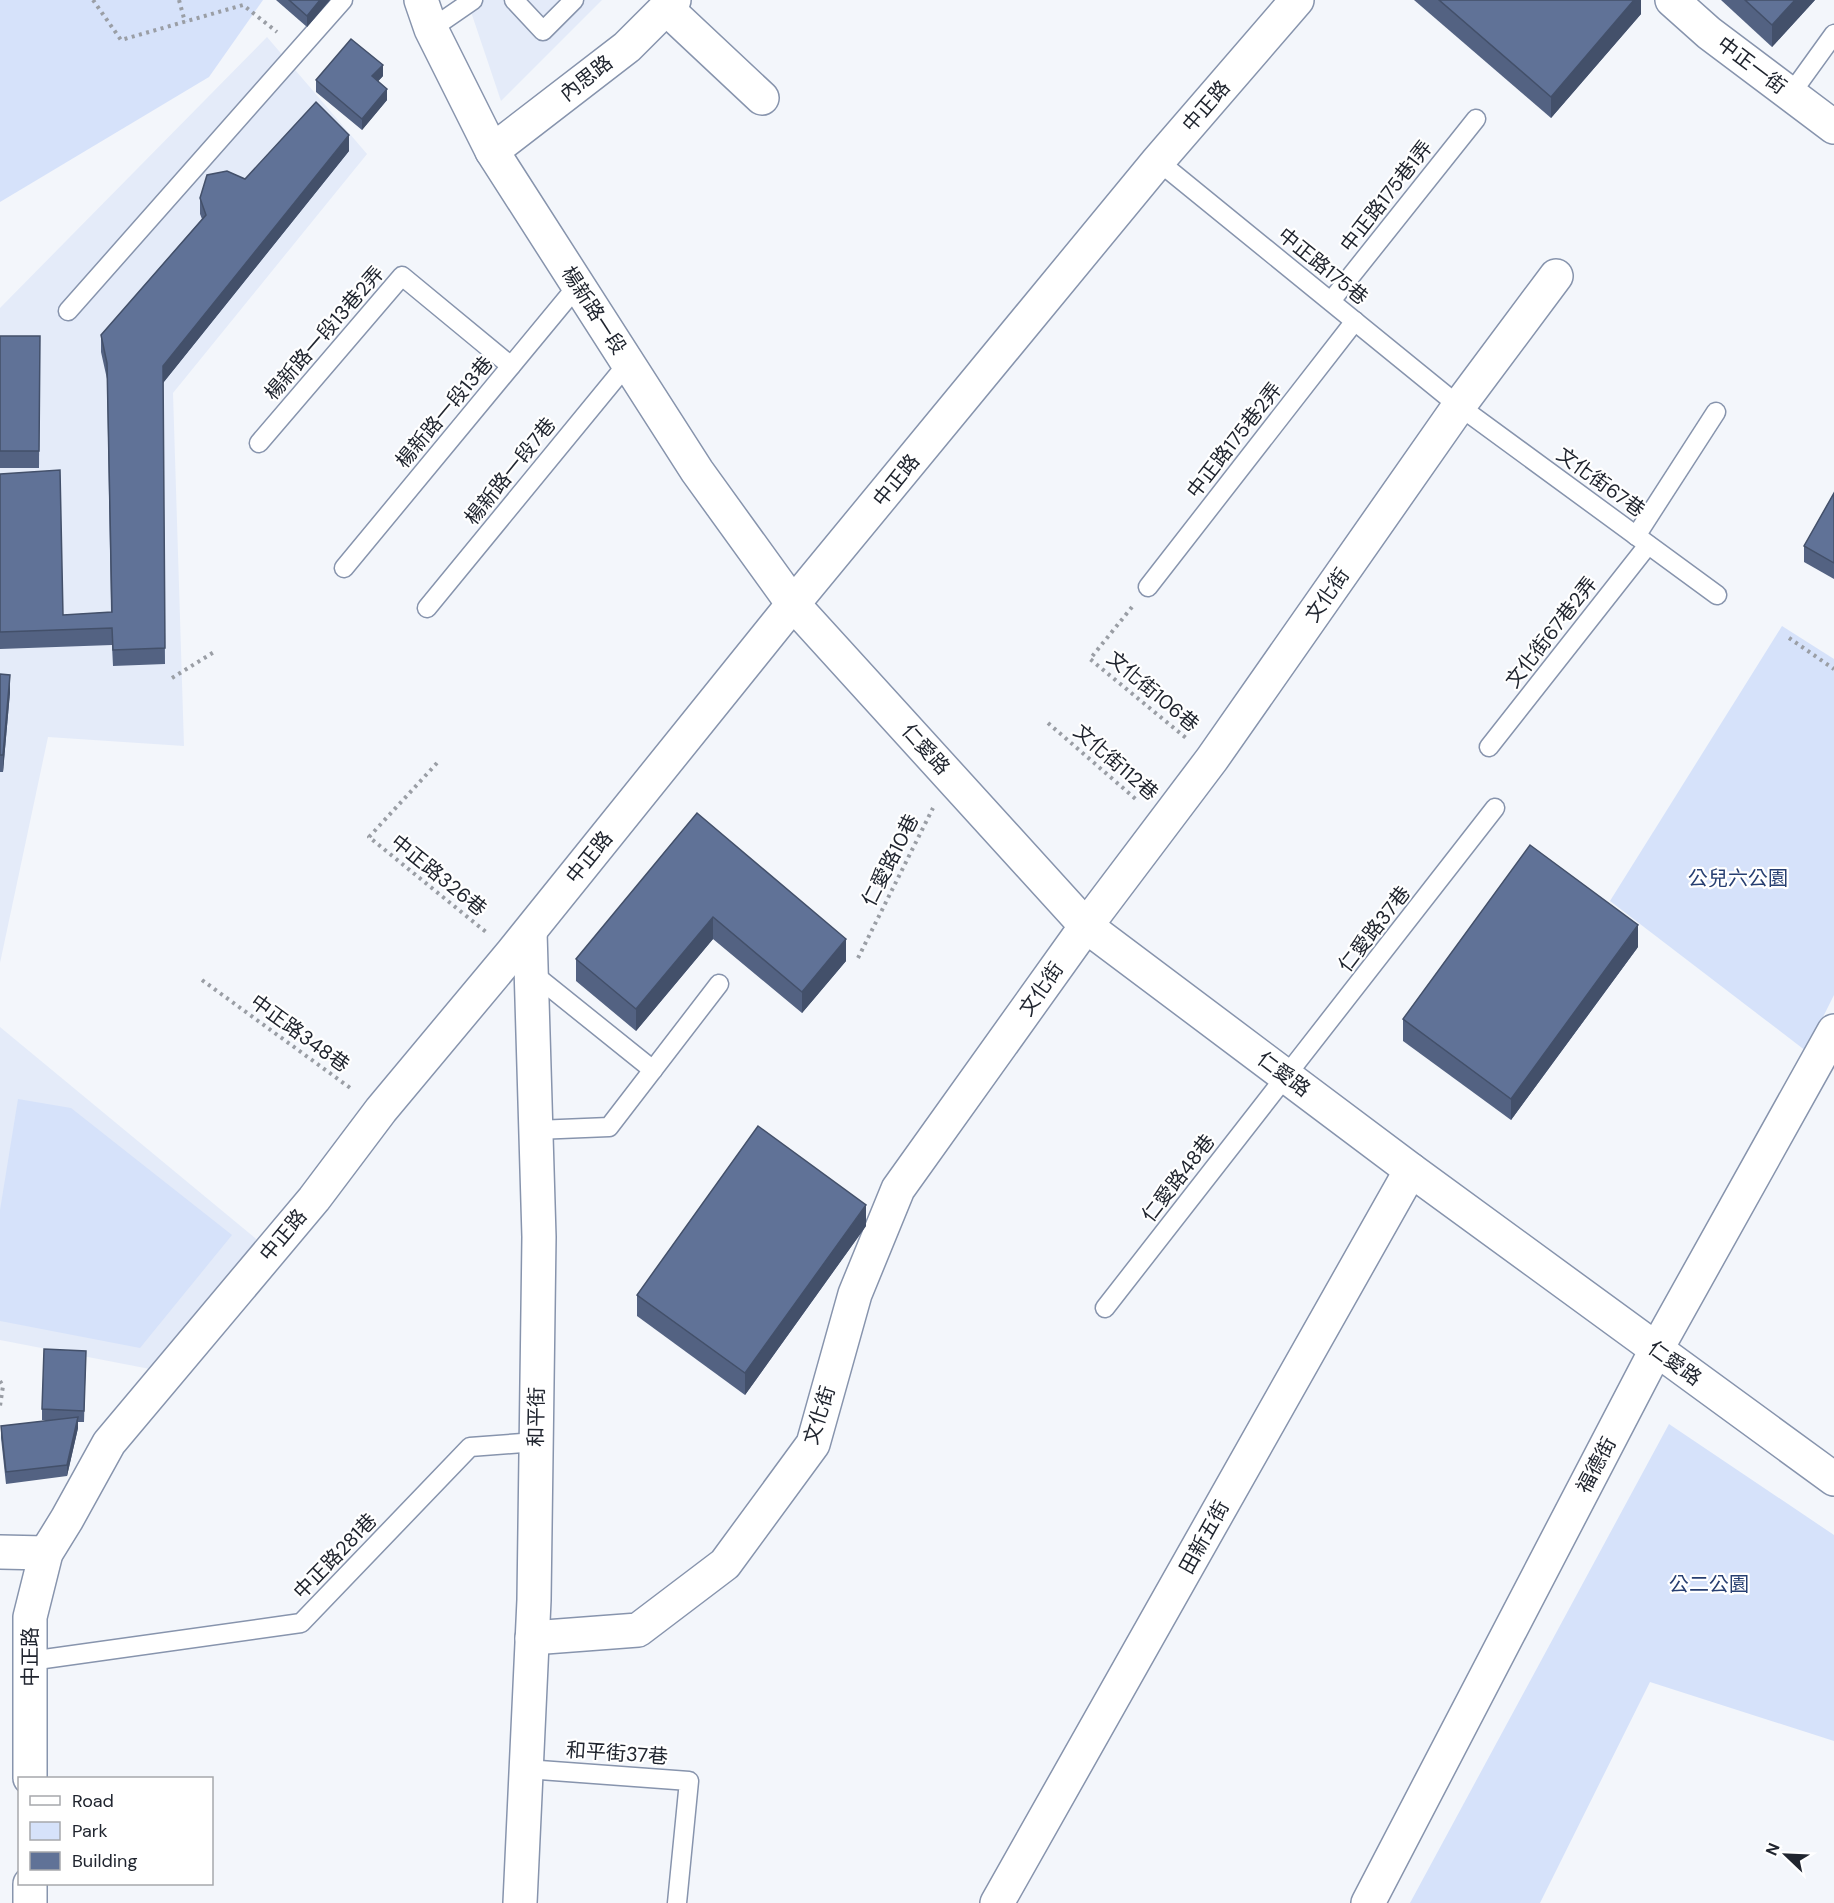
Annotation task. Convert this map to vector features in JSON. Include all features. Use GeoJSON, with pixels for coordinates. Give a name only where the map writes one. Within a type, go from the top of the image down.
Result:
{"type":"FeatureCollection","features":[{"type":"Feature","properties":{"kind":"street","name":"中正路"},"geometry":{"type":"LineString","coordinates":[[30,1777],[30,1617],[46,1553],[109,1443],[314,1198],[381,1110],[524,952],[793,604],[1158,161],[1297,0]]}},
{"type":"Feature","properties":{"kind":"street","name":"中正一街"},"geometry":{"type":"LineString","coordinates":[[1672,0],[1709,33],[1834,127]]}},
{"type":"Feature","properties":{"kind":"street"},"geometry":{"type":"LineString","coordinates":[[670,4],[762,98]]}},
{"type":"Feature","properties":{"kind":"street","name":"內思路"},"geometry":{"type":"LineString","coordinates":[[492,151],[627,47],[670,4]]}},
{"type":"Feature","properties":{"kind":"street","name":"楊新路一段"},"geometry":{"type":"LineString","coordinates":[[426,15],[492,151],[697,471],[793,604]]}},
{"type":"Feature","properties":{"kind":"street","name":"文化街"},"geometry":{"type":"LineString","coordinates":[[532,1638],[638,1630],[725,1564],[813,1444],[855,1294],[898,1189],[1086,926],[1212,759],[1459,406],[1556,276]]}},
{"type":"Feature","properties":{"kind":"street","name":"仁愛路"},"geometry":{"type":"LineString","coordinates":[[793,604],[1086,926],[1411,1170],[1834,1479]]}},
{"type":"Feature","properties":{"kind":"street","name":"和平街"},"geometry":{"type":"LineString","coordinates":[[520,1903],[532,1638],[539,1237],[536,1130],[524,952]]}},
{"type":"Feature","properties":{"kind":"street","name":"福德街"},"geometry":{"type":"LineString","coordinates":[[1368,1903],[1656,1350],[1834,1031]]}},
{"type":"Feature","properties":{"kind":"street","name":"田新五街"},"geometry":{"type":"LineString","coordinates":[[997,1903],[1411,1170]]}},
{"type":"Feature","properties":{"kind":"street"},"geometry":{"type":"LineString","coordinates":[[0,1552],[46,1553]]}},
{"type":"Feature","properties":{"kind":"street"},"geometry":{"type":"LineString","coordinates":[[30,1885],[30,1903]]}},
{"type":"Feature","properties":{"kind":"lane"},"geometry":{"type":"LineString","coordinates":[[68,311],[343,0]]}},
{"type":"Feature","properties":{"kind":"lane"},"geometry":{"type":"LineString","coordinates":[[426,15],[473,0]]}},
{"type":"Feature","properties":{"kind":"lane"},"geometry":{"type":"LineString","coordinates":[[514,0],[543,31],[574,0]]}},
{"type":"Feature","properties":{"kind":"lane"},"geometry":{"type":"LineString","coordinates":[[1791,95],[1834,34]]}},
{"type":"Feature","properties":{"kind":"lane","name":"中正路175巷1弄"},"geometry":{"type":"LineString","coordinates":[[1331,301],[1476,119]]}},
{"type":"Feature","properties":{"kind":"lane","name":"中正路175巷"},"geometry":{"type":"LineString","coordinates":[[1158,161],[1459,406]]}},
{"type":"Feature","properties":{"kind":"lane","name":"楊新路一段13巷2弄"},"geometry":{"type":"LineString","coordinates":[[259,443],[402,276],[511,366]]}},
{"type":"Feature","properties":{"kind":"lane","name":"楊新路一段13巷"},"geometry":{"type":"LineString","coordinates":[[344,568],[578,285]]}},
{"type":"Feature","properties":{"kind":"lane","name":"中正路175巷2弄"},"geometry":{"type":"LineString","coordinates":[[1148,587],[1355,321]]}},
{"type":"Feature","properties":{"kind":"lane","name":"楊新路一段7巷"},"geometry":{"type":"LineString","coordinates":[[427,608],[628,363]]}},
{"type":"Feature","properties":{"kind":"lane","name":"文化街67巷"},"geometry":{"type":"LineString","coordinates":[[1459,406],[1717,595]]}},
{"type":"Feature","properties":{"kind":"lane","name":"文化街67巷2弄"},"geometry":{"type":"LineString","coordinates":[[1489,747],[1642,540],[1716,412]]}},
{"type":"Feature","properties":{"kind":"lane","name":"仁愛路37巷"},"geometry":{"type":"LineString","coordinates":[[1287,1077],[1495,808]]}},
{"type":"Feature","properties":{"kind":"lane"},"geometry":{"type":"LineString","coordinates":[[524,952],[653,1070]]}},
{"type":"Feature","properties":{"kind":"lane"},"geometry":{"type":"LineString","coordinates":[[536,1130],[609,1127],[719,984]]}},
{"type":"Feature","properties":{"kind":"lane","name":"仁愛路48巷"},"geometry":{"type":"LineString","coordinates":[[1105,1308],[1287,1077]]}},
{"type":"Feature","properties":{"kind":"lane","name":"中正路281巷"},"geometry":{"type":"LineString","coordinates":[[30,1660],[301,1623],[470,1447],[536,1442]]}},
{"type":"Feature","properties":{"kind":"lane","name":"和平街37巷"},"geometry":{"type":"LineString","coordinates":[[526,1769],[689,1781],[676,1903]]}},
{"type":"Feature","properties":{"kind":"path"},"geometry":{"type":"LineString","coordinates":[[93,0],[121,40],[243,5],[299,50]]}},
{"type":"Feature","properties":{"kind":"path"},"geometry":{"type":"LineString","coordinates":[[179,0],[185,22]]}},
{"type":"Feature","properties":{"kind":"path","name":"文化街106巷"},"geometry":{"type":"LineString","coordinates":[[1148,587],[1090,659],[1212,759]]}},
{"type":"Feature","properties":{"kind":"path"},"geometry":{"type":"LineString","coordinates":[[1789,638],[1834,669]]}},
{"type":"Feature","properties":{"kind":"path"},"geometry":{"type":"LineString","coordinates":[[172,678],[214,652]]}},
{"type":"Feature","properties":{"kind":"path","name":"文化街112巷"},"geometry":{"type":"LineString","coordinates":[[1048,723],[1164,823]]}},
{"type":"Feature","properties":{"kind":"path","name":"中正路326巷"},"geometry":{"type":"LineString","coordinates":[[437,763],[369,837],[524,952]]}},
{"type":"Feature","properties":{"kind":"path","name":"仁愛路10巷"},"geometry":{"type":"LineString","coordinates":[[858,958],[950,776]]}},
{"type":"Feature","properties":{"kind":"path","name":"中正路348巷"},"geometry":{"type":"LineString","coordinates":[[202,980],[381,1110]]}},
{"type":"Feature","properties":{"kind":"path"},"geometry":{"type":"LineString","coordinates":[[0,1381],[3,1386],[0,1406]]}},
{"type":"Feature","properties":{"kind":"shaded area"},"geometry":{"type":"Polygon","coordinates":[[[467,0],[602,0],[501,101],[467,0]]]}},
{"type":"Feature","properties":{"kind":"shaded area"},"geometry":{"type":"Polygon","coordinates":[[[267,37],[367,154],[173,393],[184,746],[48,737],[0,963],[0,308],[267,37]]]}},
{"type":"Feature","properties":{"kind":"shaded area"},"geometry":{"type":"Polygon","coordinates":[[[0,1027],[261,1243],[150,1369],[0,1340],[0,1027]]]}},
{"type":"Feature","properties":{"kind":"green space"},"geometry":{"type":"Polygon","coordinates":[[[0,0],[263,0],[209,77],[0,202],[0,0]]]}},
{"type":"Feature","properties":{"kind":"green space","name":"公兒六公園"},"geometry":{"type":"Polygon","coordinates":[[[1782,626],[1834,659],[1834,995],[1806,1051],[1610,901],[1782,626]]]}},
{"type":"Feature","properties":{"kind":"green space"},"geometry":{"type":"Polygon","coordinates":[[[18,1099],[71,1108],[232,1235],[140,1348],[0,1321],[0,1210],[18,1099]]]}},
{"type":"Feature","properties":{"kind":"green space","name":"公二公園"},"geometry":{"type":"Polygon","coordinates":[[[1669,1424],[1834,1535],[1834,1741],[1650,1682],[1540,1903],[1410,1903],[1669,1424]]]}},
{"type":"Feature","properties":{"kind":"building"},"geometry":{"type":"Polygon","coordinates":[[[289,0],[320,0],[307,16],[289,0]]]}},
{"type":"Feature","properties":{"kind":"building"},"geometry":{"type":"Polygon","coordinates":[[[1439,0],[1634,0],[1551,97],[1439,0]]]}},
{"type":"Feature","properties":{"kind":"building"},"geometry":{"type":"Polygon","coordinates":[[[1745,0],[1795,0],[1772,25],[1745,0]]]}},
{"type":"Feature","properties":{"kind":"building"},"geometry":{"type":"Polygon","coordinates":[[[351,39],[383,65],[372,76],[387,89],[362,119],[316,80],[351,39]]]}},
{"type":"Feature","properties":{"kind":"building"},"geometry":{"type":"Polygon","coordinates":[[[316,102],[349,135],[163,366],[165,648],[113,650],[112,628],[0,632],[0,474],[60,470],[63,615],[112,612],[107,363],[101,335],[206,215],[200,198],[207,175],[227,171],[245,179],[316,102]]]}},
{"type":"Feature","properties":{"kind":"building"},"geometry":{"type":"Polygon","coordinates":[[[0,336],[40,336],[39,451],[0,451],[0,336]]]}},
{"type":"Feature","properties":{"kind":"building"},"geometry":{"type":"Polygon","coordinates":[[[1834,493],[1834,563],[1804,546],[1834,493]]]}},
{"type":"Feature","properties":{"kind":"building"},"geometry":{"type":"Polygon","coordinates":[[[0,674],[10,675],[3,755],[0,755],[0,674]]]}},
{"type":"Feature","properties":{"kind":"building"},"geometry":{"type":"Polygon","coordinates":[[[697,813],[846,939],[802,992],[713,917],[636,1009],[576,959],[697,813]]]}},
{"type":"Feature","properties":{"kind":"building"},"geometry":{"type":"Polygon","coordinates":[[[1530,845],[1638,925],[1511,1099],[1403,1019],[1530,845]]]}},
{"type":"Feature","properties":{"kind":"building"},"geometry":{"type":"Polygon","coordinates":[[[758,1126],[866,1205],[745,1373],[637,1295],[758,1126]]]}},
{"type":"Feature","properties":{"kind":"building"},"geometry":{"type":"Polygon","coordinates":[[[44,1349],[86,1351],[84,1411],[42,1409],[44,1349]]]}},
{"type":"Feature","properties":{"kind":"building"},"geometry":{"type":"Polygon","coordinates":[[[78,1417],[67,1465],[6,1472],[1,1426],[78,1417]]]}}]}
